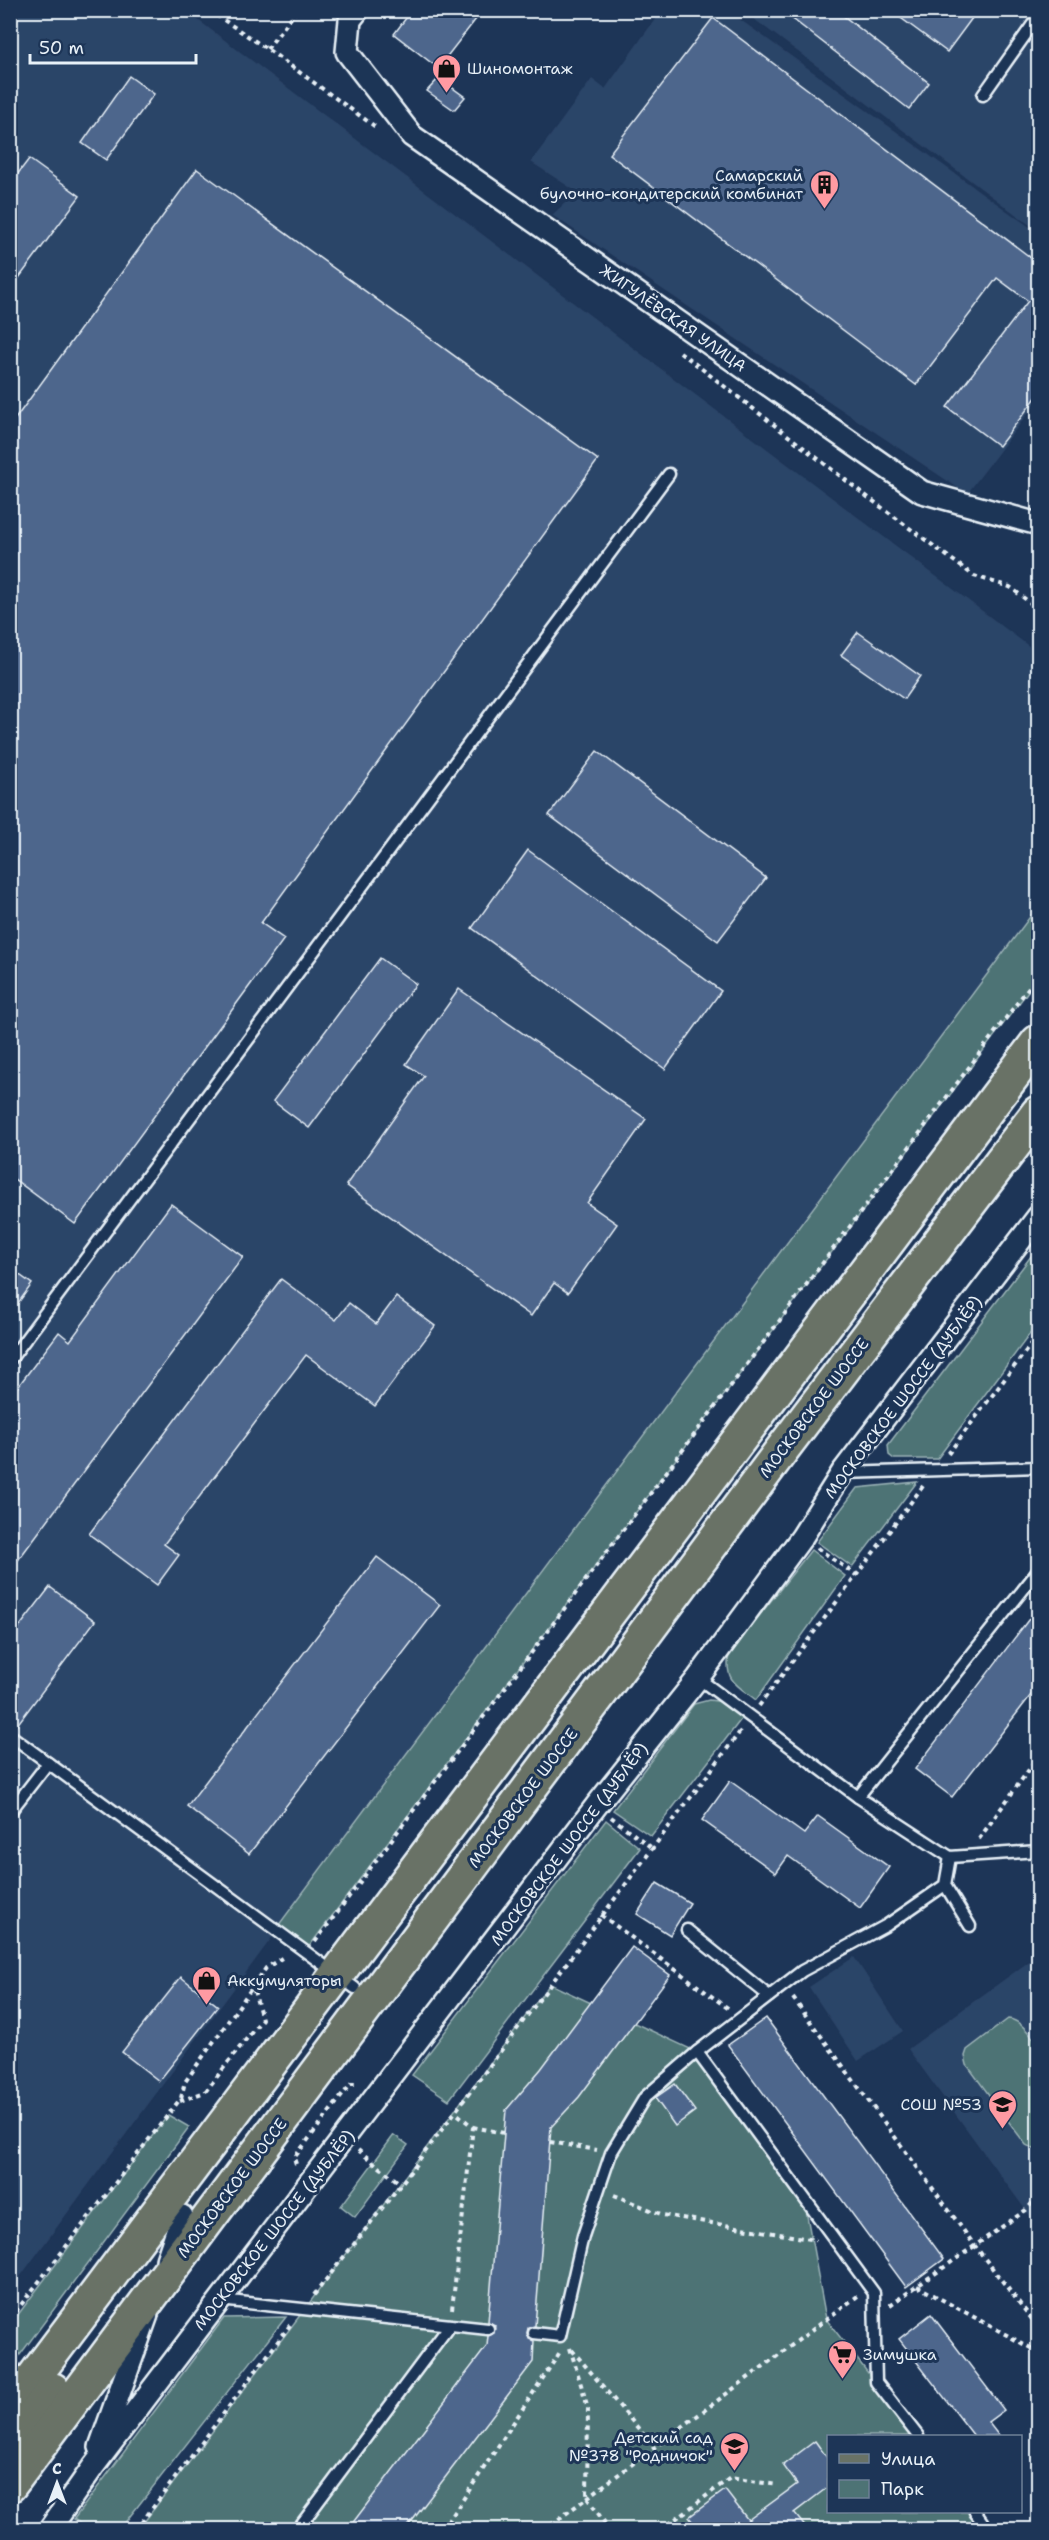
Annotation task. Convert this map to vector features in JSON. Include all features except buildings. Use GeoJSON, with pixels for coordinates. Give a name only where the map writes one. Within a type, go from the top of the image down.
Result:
{"type":"FeatureCollection","features":[{"type":"Feature","properties":{"kind":"main road","name":"МОСКОВСКОЕ ШОССЕ"},"geometry":{"type":"LineString","coordinates":[[10,2447],[183,2216],[346,1981],[1038,1042]]}},
{"type":"Feature","properties":{"kind":"main road","name":"МОСКОВСКОЕ ШОССЕ"},"geometry":{"type":"LineString","coordinates":[[10,2409],[346,1981],[1038,1080]]}},
{"type":"Feature","properties":{"kind":"main road","name":"МОСКОВСКОЕ ШОССЕ"},"geometry":{"type":"LineString","coordinates":[[10,2485],[784,1447],[1038,1113]]}},
{"type":"Feature","properties":{"kind":"street","name":"ЖИГУЛЁВСКАЯ УЛИЦА"},"geometry":{"type":"LineString","coordinates":[[358,10],[350,20],[347,52],[412,136],[922,492],[1038,524]]}},
{"type":"Feature","properties":{"kind":"street","name":"МОСКОВСКОЕ ШОССЕ (ДУБЛЁР)"},"geometry":{"type":"LineString","coordinates":[[52,2528],[93,2467],[345,2139],[596,1806],[698,1678],[802,1537],[842,1473],[1038,1217]]}},
{"type":"Feature","properties":{"kind":"street","name":"МОСКОВСКОЕ ШОССЕ (ДУБЛЁР)"},"geometry":{"type":"LineString","coordinates":[[93,2467],[183,2216]]}},
{"type":"Feature","properties":{"kind":"lane"},"geometry":{"type":"LineString","coordinates":[[983,95],[1038,17]]}},
{"type":"Feature","properties":{"kind":"lane"},"geometry":{"type":"LineString","coordinates":[[10,1360],[669,474]]}},
{"type":"Feature","properties":{"kind":"lane"},"geometry":{"type":"LineString","coordinates":[[842,1473],[937,1468],[1038,1467]]}},
{"type":"Feature","properties":{"kind":"lane"},"geometry":{"type":"LineString","coordinates":[[858,1797],[1038,1571]]}},
{"type":"Feature","properties":{"kind":"lane"},"geometry":{"type":"LineString","coordinates":[[698,1678],[858,1797],[950,1857],[1038,1851]]}},
{"type":"Feature","properties":{"kind":"lane"},"geometry":{"type":"LineString","coordinates":[[10,1736],[346,1981]]}},
{"type":"Feature","properties":{"kind":"lane"},"geometry":{"type":"LineString","coordinates":[[10,1812],[48,1763]]}},
{"type":"Feature","properties":{"kind":"lane"},"geometry":{"type":"LineString","coordinates":[[950,1857],[945,1885],[970,1926]]}},
{"type":"Feature","properties":{"kind":"lane"},"geometry":{"type":"LineString","coordinates":[[534,2333],[560,2336],[584,2236],[599,2189],[612,2153],[645,2097],[697,2052],[802,1971],[887,1925],[945,1885]]}},
{"type":"Feature","properties":{"kind":"lane"},"geometry":{"type":"LineString","coordinates":[[687,1930],[769,1996]]}},
{"type":"Feature","properties":{"kind":"lane"},"geometry":{"type":"LineString","coordinates":[[697,2052],[874,2293],[876,2382],[917,2435]]}},
{"type":"Feature","properties":{"kind":"lane"},"geometry":{"type":"LineString","coordinates":[[220,2300],[488,2329]]}},
{"type":"Feature","properties":{"kind":"lane"},"geometry":{"type":"LineString","coordinates":[[297,2529],[450,2325]]}},
{"type":"Feature","properties":{"kind":"lane"},"geometry":{"type":"LineString","coordinates":[[976,2513],[988,2529]]}},
{"type":"Feature","properties":{"kind":"path"},"geometry":{"type":"LineString","coordinates":[[267,49],[297,10]]}},
{"type":"Feature","properties":{"kind":"path"},"geometry":{"type":"LineString","coordinates":[[10,2319],[179,2101],[185,2082],[266,1968],[282,1957],[305,1952],[1038,975]]}},
{"type":"Feature","properties":{"kind":"path"},"geometry":{"type":"LineString","coordinates":[[136,2529],[303,2308],[401,2184],[1038,1335]]}},
{"type":"Feature","properties":{"kind":"path"},"geometry":{"type":"LineString","coordinates":[[802,1537],[856,1575]]}},
{"type":"Feature","properties":{"kind":"path"},"geometry":{"type":"LineString","coordinates":[[966,1856],[1038,1757]]}},
{"type":"Feature","properties":{"kind":"path"},"geometry":{"type":"LineString","coordinates":[[596,1806],[652,1848]]}},
{"type":"Feature","properties":{"kind":"path"},"geometry":{"type":"LineString","coordinates":[[602,1916],[741,2018]]}},
{"type":"Feature","properties":{"kind":"path"},"geometry":{"type":"LineString","coordinates":[[783,1985],[975,2246],[1038,2327]]}},
{"type":"Feature","properties":{"kind":"path"},"geometry":{"type":"LineString","coordinates":[[179,2101],[205,2092],[262,2019],[253,1988]]}},
{"type":"Feature","properties":{"kind":"path"},"geometry":{"type":"LineString","coordinates":[[294,2158],[351,2084]]}},
{"type":"Feature","properties":{"kind":"path"},"geometry":{"type":"LineString","coordinates":[[455,2112],[473,2127],[504,2133]]}},
{"type":"Feature","properties":{"kind":"path"},"geometry":{"type":"LineString","coordinates":[[450,2325],[473,2127]]}},
{"type":"Feature","properties":{"kind":"path"},"geometry":{"type":"LineString","coordinates":[[345,2139],[401,2184]]}},
{"type":"Feature","properties":{"kind":"path"},"geometry":{"type":"LineString","coordinates":[[550,2142],[612,2153]]}},
{"type":"Feature","properties":{"kind":"path"},"geometry":{"type":"LineString","coordinates":[[599,2189],[663,2215],[837,2244]]}},
{"type":"Feature","properties":{"kind":"path"},"geometry":{"type":"LineString","coordinates":[[874,2316],[1026,2210],[1038,2197]]}},
{"type":"Feature","properties":{"kind":"path"},"geometry":{"type":"LineString","coordinates":[[917,2286],[1038,2352]]}},
{"type":"Feature","properties":{"kind":"path"},"geometry":{"type":"LineString","coordinates":[[544,2529],[869,2288]]}},
{"type":"Feature","properties":{"kind":"path"},"geometry":{"type":"LineString","coordinates":[[443,2529],[566,2343],[654,2447]]}},
{"type":"Feature","properties":{"kind":"path"},"geometry":{"type":"LineString","coordinates":[[570,2348],[588,2408],[587,2498],[610,2529]]}},
{"type":"Feature","properties":{"kind":"path"},"geometry":{"type":"LineString","coordinates":[[661,2529],[730,2478],[778,2485]]}},
{"type":"Feature","properties":{"kind":"shaded area"},"geometry":{"type":"Polygon","coordinates":[[[11,11],[186,11],[1038,653],[1038,906],[11,2289],[11,11]]]}},
{"type":"Feature","properties":{"kind":"shaded area","name":"Самарский булочно-кондитерский комбинат"},"geometry":{"type":"Polygon","coordinates":[[[661,11],[728,11],[1038,233],[1038,400],[967,494],[552,215],[577,192],[531,162],[592,79],[605,89],[661,11]]]}},
{"type":"Feature","properties":{"kind":"shaded area"},"geometry":{"type":"Polygon","coordinates":[[[743,11],[1038,11],[1038,231],[766,28],[743,11]]]}},
{"type":"Feature","properties":{"kind":"shaded area","name":"СОШ №53"},"geometry":{"type":"Polygon","coordinates":[[[1038,1955],[1038,2227],[908,2049],[1038,1955]]]}},
{"type":"Feature","properties":{"kind":"shaded area"},"geometry":{"type":"Polygon","coordinates":[[[854,1957],[903,2031],[858,2061],[809,1987],[854,1957]]]}},
{"type":"Feature","properties":{"kind":"green space"},"geometry":{"type":"Polygon","coordinates":[[[1038,906],[1038,978],[305,1952],[275,1930],[1038,906]]]}},
{"type":"Feature","properties":{"kind":"green space"},"geometry":{"type":"Polygon","coordinates":[[[1038,1247],[1038,1323],[937,1459],[894,1459],[889,1455],[888,1445],[1038,1247]]]}},
{"type":"Feature","properties":{"kind":"green space"},"geometry":{"type":"Polygon","coordinates":[[[917,1482],[852,1567],[817,1542],[857,1488],[917,1482]]]}},
{"type":"Feature","properties":{"kind":"green space"},"geometry":{"type":"Polygon","coordinates":[[[811,1550],[845,1576],[756,1700],[738,1686],[730,1676],[729,1654],[811,1550]]]}},
{"type":"Feature","properties":{"kind":"green space"},"geometry":{"type":"Polygon","coordinates":[[[709,1700],[724,1702],[742,1718],[651,1836],[613,1810],[694,1704],[709,1700]]]}},
{"type":"Feature","properties":{"kind":"green space"},"geometry":{"type":"Polygon","coordinates":[[[606,1820],[640,1848],[449,2100],[412,2075],[606,1820]]]}},
{"type":"Feature","properties":{"kind":"green space"},"geometry":{"type":"Polygon","coordinates":[[[550,1984],[697,2052],[804,2199],[826,2319],[916,2435],[827,2435],[827,2513],[975,2513],[988,2530],[138,2530],[550,1984]]]}},
{"type":"Feature","properties":{"kind":"green space"},"geometry":{"type":"Polygon","coordinates":[[[1008,2019],[1017,2022],[1025,2029],[1038,2047],[1040,2080],[1038,2151],[1026,2145],[967,2065],[965,2056],[967,2050],[1008,2019]]]}},
{"type":"Feature","properties":{"kind":"green space"},"geometry":{"type":"Polygon","coordinates":[[[168,2115],[189,2127],[11,2367],[11,2324],[168,2115]]]}},
{"type":"Feature","properties":{"kind":"green space"},"geometry":{"type":"Polygon","coordinates":[[[394,2135],[408,2145],[355,2217],[341,2206],[394,2135]]]}},
{"type":"Feature","properties":{"kind":"green space"},"geometry":{"type":"Polygon","coordinates":[[[286,2317],[120,2529],[88,2529],[74,2519],[224,2318],[286,2317]]]}},
{"type":"Feature","properties":{"kind":"place","name":"Шиномонтаж"},"geometry":{"type":"Point","coordinates":[446,94]}},
{"type":"Feature","properties":{"kind":"place","name":"Самарский булочно-кондитерский комбинат"},"geometry":{"type":"Point","coordinates":[824,210]}},
{"type":"Feature","properties":{"kind":"place","name":"Аккумуляторы"},"geometry":{"type":"Point","coordinates":[206,2006]}},
{"type":"Feature","properties":{"kind":"place","name":"СОШ №53"},"geometry":{"type":"Point","coordinates":[1003,2130]}},
{"type":"Feature","properties":{"kind":"place","name":"Зимушка"},"geometry":{"type":"Point","coordinates":[842,2380]}},
{"type":"Feature","properties":{"kind":"place","name":"Детский сад №378 \"Родничок\""},"geometry":{"type":"Point","coordinates":[734,2472]}}]}
